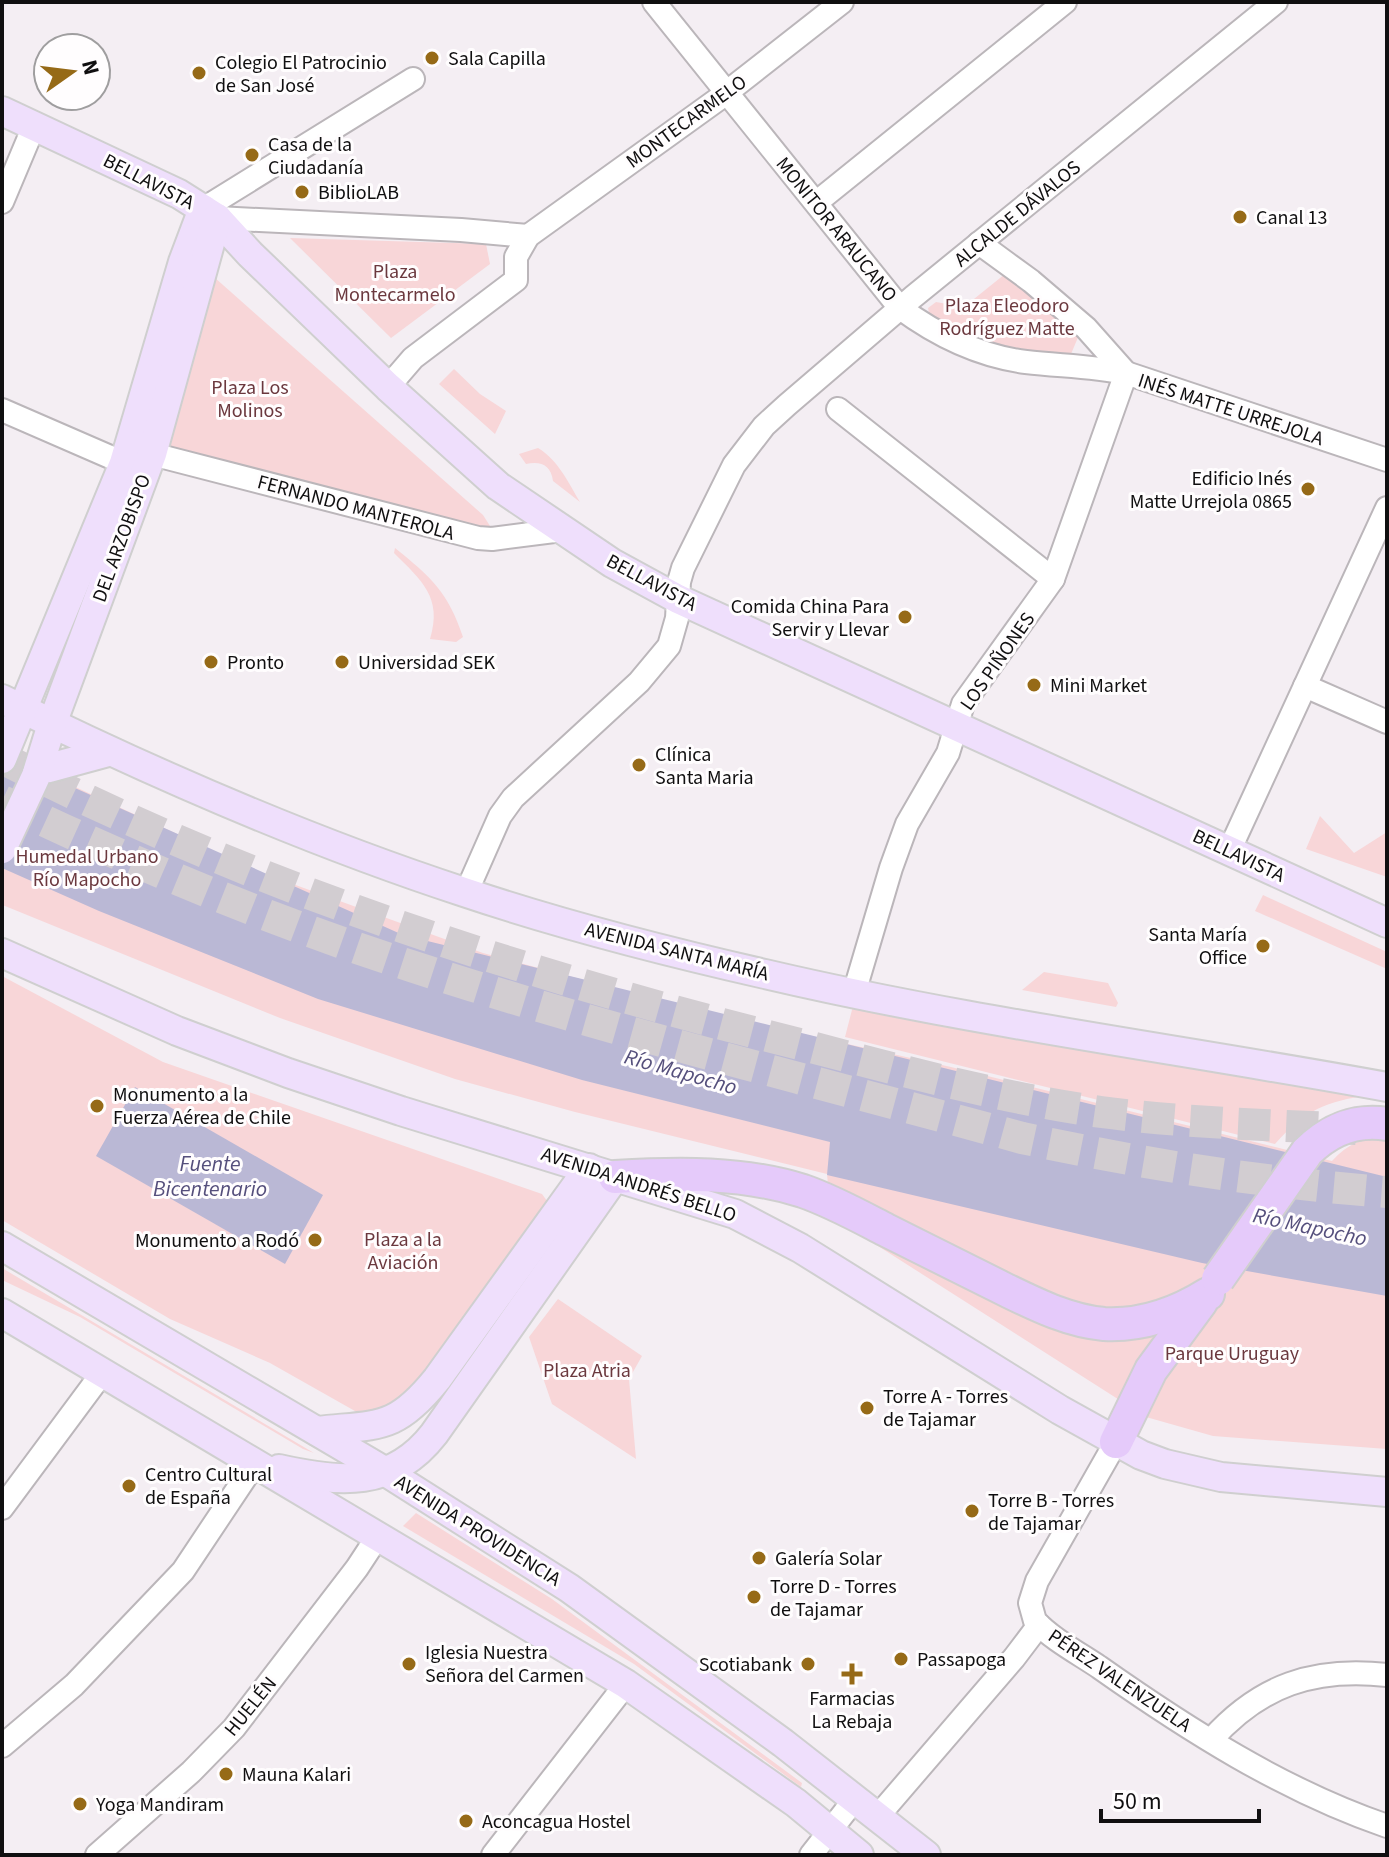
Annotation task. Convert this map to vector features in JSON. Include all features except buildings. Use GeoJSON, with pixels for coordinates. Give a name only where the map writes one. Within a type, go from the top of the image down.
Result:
{"type":"FeatureCollection","features":[{"type":"Feature","properties":{"kind":"highway"},"geometry":{"type":"LineString","coordinates":[[1116,1442],[1151,1370],[1307,1152],[1344,1127],[1370,1122],[1387,1124]]}},
{"type":"Feature","properties":{"kind":"highway"},"geometry":{"type":"LineString","coordinates":[[602,1172],[739,1178],[804,1191],[1034,1303],[1087,1322],[1122,1324],[1158,1318],[1183,1308],[1213,1286]]}},
{"type":"Feature","properties":{"kind":"main road","name":"BELLAVISTA"},"geometry":{"type":"LineString","coordinates":[[2,111],[179,194],[210,214],[388,387],[498,486],[612,563],[678,599],[1387,923]]}},
{"type":"Feature","properties":{"kind":"main road","name":"DEL ARZOBISPO"},"geometry":{"type":"LineString","coordinates":[[2,849],[37,774],[52,724],[152,454],[210,214]]}},
{"type":"Feature","properties":{"kind":"main road","name":"DEL ARZOBISPO"},"geometry":{"type":"LineString","coordinates":[[2,759],[12,704],[124,463],[183,262],[210,214]]}},
{"type":"Feature","properties":{"kind":"main road","name":"AVENIDA SANTA MARÍA"},"geometry":{"type":"LineString","coordinates":[[12,704],[108,752],[314,838],[466,893],[641,944],[854,993],[1387,1087]]}},
{"type":"Feature","properties":{"kind":"main road"},"geometry":{"type":"LineString","coordinates":[[37,774],[108,752]]}},
{"type":"Feature","properties":{"kind":"main road","name":"AVENIDA ANDRÉS BELLO"},"geometry":{"type":"LineString","coordinates":[[2,953],[177,1031],[288,1073],[401,1111],[714,1205],[763,1227],[1116,1442],[1165,1464],[1221,1477],[1387,1492]]}},
{"type":"Feature","properties":{"kind":"main road"},"geometry":{"type":"LineString","coordinates":[[317,1431],[378,1424],[410,1410],[602,1172]]}},
{"type":"Feature","properties":{"kind":"main road"},"geometry":{"type":"LineString","coordinates":[[255,1463],[329,1478],[357,1478],[386,1472],[408,1461],[434,1434],[602,1172]]}},
{"type":"Feature","properties":{"kind":"main road","name":"AVENIDA PROVIDENCIA"},"geometry":{"type":"LineString","coordinates":[[2,1246],[386,1472],[569,1588],[733,1706],[926,1855]]}},
{"type":"Feature","properties":{"kind":"main road"},"geometry":{"type":"LineString","coordinates":[[2,1313],[626,1684],[692,1728],[831,1830],[859,1855]]}},
{"type":"Feature","properties":{"kind":"street","name":"MONITOR ARAUCANO"},"geometry":{"type":"LineString","coordinates":[[654,2],[900,308],[939,334],[980,352],[1026,362],[1126,373]]}},
{"type":"Feature","properties":{"kind":"street","name":"MONTECARMELO"},"geometry":{"type":"LineString","coordinates":[[528,236],[727,93],[842,2]]}},
{"type":"Feature","properties":{"kind":"street"},"geometry":{"type":"LineString","coordinates":[[817,202],[1065,2]]}},
{"type":"Feature","properties":{"kind":"street","name":"ALCALDE DÁVALOS"},"geometry":{"type":"LineString","coordinates":[[466,893],[500,816],[513,798],[639,682],[669,646],[677,618],[679,582],[685,562],[734,465],[747,447],[787,405],[900,308],[1276,2]]}},
{"type":"Feature","properties":{"kind":"street"},"geometry":{"type":"LineString","coordinates":[[210,214],[413,79]]}},
{"type":"Feature","properties":{"kind":"street"},"geometry":{"type":"LineString","coordinates":[[2,202],[34,126]]}},
{"type":"Feature","properties":{"kind":"street"},"geometry":{"type":"LineString","coordinates":[[210,214],[528,236],[516,257],[516,280],[413,358],[388,387]]}},
{"type":"Feature","properties":{"kind":"street","name":"INÉS MATTE URREJOLA"},"geometry":{"type":"LineString","coordinates":[[979,243],[1031,281],[1086,328],[1126,373],[1387,460]]}},
{"type":"Feature","properties":{"kind":"street"},"geometry":{"type":"LineString","coordinates":[[1066,364],[1080,350],[1086,328]]}},
{"type":"Feature","properties":{"kind":"street","name":"LOS PIÑONES"},"geometry":{"type":"LineString","coordinates":[[854,993],[907,824],[944,762],[968,696],[1053,579],[1126,373]]}},
{"type":"Feature","properties":{"kind":"street"},"geometry":{"type":"LineString","coordinates":[[838,409],[1053,579]]}},
{"type":"Feature","properties":{"kind":"street"},"geometry":{"type":"LineString","coordinates":[[2,410],[124,463]]}},
{"type":"Feature","properties":{"kind":"street","name":"FERNANDO MANTEROLA"},"geometry":{"type":"LineString","coordinates":[[152,454],[478,538],[562,530]]}},
{"type":"Feature","properties":{"kind":"street"},"geometry":{"type":"LineString","coordinates":[[1229,851],[1387,508]]}},
{"type":"Feature","properties":{"kind":"street"},"geometry":{"type":"LineString","coordinates":[[1305,686],[1387,722]]}},
{"type":"Feature","properties":{"kind":"street"},"geometry":{"type":"LineString","coordinates":[[2,1508],[103,1372]]}},
{"type":"Feature","properties":{"kind":"street","name":"PÉREZ VALENZUELA"},"geometry":{"type":"LineString","coordinates":[[1116,1442],[1037,1581],[1030,1610],[1039,1625],[1211,1740],[1305,1791],[1387,1826]]}},
{"type":"Feature","properties":{"kind":"street"},"geometry":{"type":"LineString","coordinates":[[2,1746],[74,1685],[183,1571],[255,1463]]}},
{"type":"Feature","properties":{"kind":"street","name":"HUELÉN"},"geometry":{"type":"LineString","coordinates":[[97,1855],[191,1772],[234,1728],[378,1536]]}},
{"type":"Feature","properties":{"kind":"street"},"geometry":{"type":"LineString","coordinates":[[878,1816],[1039,1625]]}},
{"type":"Feature","properties":{"kind":"street"},"geometry":{"type":"LineString","coordinates":[[1211,1740],[1259,1697],[1294,1681],[1332,1673],[1387,1675]]}},
{"type":"Feature","properties":{"kind":"street"},"geometry":{"type":"LineString","coordinates":[[493,1855],[626,1684]]}},
{"type":"Feature","properties":{"kind":"street"},"geometry":{"type":"LineString","coordinates":[[811,1855],[855,1799]]}},
{"type":"Feature","properties":{"kind":"green space","name":"Plaza Montecarmelo"},"geometry":{"type":"Polygon","coordinates":[[[290,238],[486,244],[490,264],[391,338],[290,238]]]}},
{"type":"Feature","properties":{"kind":"green space","name":"Plaza Eleodoro Rodríguez Matte"},"geometry":{"type":"Polygon","coordinates":[[[1005,274],[1076,326],[1079,335],[1071,354],[1035,354],[999,347],[931,322],[928,308],[936,302],[964,307],[1005,274]]]}},
{"type":"Feature","properties":{"kind":"green space","name":"Plaza Los Molinos"},"geometry":{"type":"Polygon","coordinates":[[[214,277],[483,515],[490,526],[481,533],[165,446],[214,277]]]}},
{"type":"Feature","properties":{"kind":"green space"},"geometry":{"type":"Polygon","coordinates":[[[454,369],[480,394],[506,411],[495,434],[439,384],[454,369]]]}},
{"type":"Feature","properties":{"kind":"green space"},"geometry":{"type":"Polygon","coordinates":[[[538,448],[557,465],[580,502],[553,481],[548,468],[536,463],[526,464],[519,454],[538,448]]]}},
{"type":"Feature","properties":{"kind":"green space"},"geometry":{"type":"Polygon","coordinates":[[[395,548],[437,586],[451,608],[463,637],[456,642],[430,639],[434,612],[431,600],[421,581],[394,553],[395,548]]]}},
{"type":"Feature","properties":{"kind":"green space","name":"Humedal Urbano Río Mapocho"},"geometry":{"type":"Polygon","coordinates":[[[2,753],[257,871],[483,953],[699,1011],[951,1067],[1332,1161],[1356,1143],[1387,1137],[1387,1449],[1213,1436],[1146,1417],[831,1216],[827,1174],[455,1079],[280,1018],[2,905],[2,753]]]}},
{"type":"Feature","properties":{"kind":"green space"},"geometry":{"type":"Polygon","coordinates":[[[1320,816],[1354,853],[1387,832],[1387,877],[1306,849],[1320,816]]]}},
{"type":"Feature","properties":{"kind":"green space"},"geometry":{"type":"Polygon","coordinates":[[[1263,895],[1387,952],[1387,969],[1255,911],[1263,895]]]}},
{"type":"Feature","properties":{"kind":"green space"},"geometry":{"type":"Polygon","coordinates":[[[1044,972],[1108,983],[1118,1003],[1116,1007],[1022,990],[1044,972]]]}},
{"type":"Feature","properties":{"kind":"green space","name":"Plaza a la Aviación"},"geometry":{"type":"Polygon","coordinates":[[[2,976],[163,1062],[542,1194],[550,1205],[407,1405],[362,1415],[270,1363],[170,1319],[2,1220],[2,976]]]}},
{"type":"Feature","properties":{"kind":"green space"},"geometry":{"type":"Polygon","coordinates":[[[853,1006],[1371,1095],[1341,1100],[1317,1109],[1296,1123],[1275,1144],[845,1037],[853,1006]]]}},
{"type":"Feature","properties":{"kind":"green space"},"geometry":{"type":"Polygon","coordinates":[[[2,1268],[314,1453],[80,1317],[2,1280],[2,1268]]]}},
{"type":"Feature","properties":{"kind":"green space","name":"Plaza Atria"},"geometry":{"type":"Polygon","coordinates":[[[558,1299],[642,1356],[629,1379],[636,1459],[552,1404],[529,1337],[558,1299]]]}},
{"type":"Feature","properties":{"kind":"green space"},"geometry":{"type":"Polygon","coordinates":[[[416,1513],[552,1599],[802,1783],[801,1787],[634,1664],[403,1526],[416,1513]]]}},
{"type":"Feature","properties":{"kind":"water","name":"Humedal Urbano Río Mapocho"},"geometry":{"type":"Polygon","coordinates":[[[2,759],[45,781],[75,788],[403,935],[1387,1177],[1387,1296],[1202,1263],[827,1175],[830,1142],[582,1080],[318,999],[99,911],[2,868],[2,759]]]}},
{"type":"Feature","properties":{"kind":"water","name":"Fuente Bicentenario"},"geometry":{"type":"Polygon","coordinates":[[[135,1087],[323,1195],[285,1264],[96,1156],[135,1087]]]}},
{"type":"Feature","properties":{"kind":"tunnel"},"geometry":{"type":"LineString","coordinates":[[2,758],[187,845],[282,883],[474,951],[670,1010],[934,1078],[1059,1105],[1164,1119],[1356,1129]]}},
{"type":"Feature","properties":{"kind":"tunnel"},"geometry":{"type":"LineString","coordinates":[[2,801],[255,911],[359,949],[639,1035],[1022,1138],[1204,1171],[1387,1192]]}},
{"type":"Feature","properties":{"kind":"place","name":"Sala Capilla"},"geometry":{"type":"Point","coordinates":[432,58]}},
{"type":"Feature","properties":{"kind":"place","name":"Colegio El Patrocinio de San José"},"geometry":{"type":"Point","coordinates":[199,73]}},
{"type":"Feature","properties":{"kind":"place","name":"Casa de la Ciudadanía"},"geometry":{"type":"Point","coordinates":[252,155]}},
{"type":"Feature","properties":{"kind":"place","name":"BiblioLAB"},"geometry":{"type":"Point","coordinates":[302,192]}},
{"type":"Feature","properties":{"kind":"place","name":"Canal 13"},"geometry":{"type":"Point","coordinates":[1240,217]}},
{"type":"Feature","properties":{"kind":"place","name":"Edificio Inés Matte Urrejola 0865"},"geometry":{"type":"Point","coordinates":[1308,489]}},
{"type":"Feature","properties":{"kind":"place","name":"Comida China Para Servir y Llevar"},"geometry":{"type":"Point","coordinates":[905,617]}},
{"type":"Feature","properties":{"kind":"place","name":"Pronto"},"geometry":{"type":"Point","coordinates":[211,662]}},
{"type":"Feature","properties":{"kind":"place","name":"Universidad SEK"},"geometry":{"type":"Point","coordinates":[342,662]}},
{"type":"Feature","properties":{"kind":"place","name":"Mini Market"},"geometry":{"type":"Point","coordinates":[1034,685]}},
{"type":"Feature","properties":{"kind":"place","name":"Clínica Santa Maria"},"geometry":{"type":"Point","coordinates":[639,765]}},
{"type":"Feature","properties":{"kind":"place","name":"Santa María Office"},"geometry":{"type":"Point","coordinates":[1263,946]}},
{"type":"Feature","properties":{"kind":"place","name":"Monumento a la Fuerza Aérea de Chile"},"geometry":{"type":"Point","coordinates":[97,1106]}},
{"type":"Feature","properties":{"kind":"place","name":"Monumento a Rodó"},"geometry":{"type":"Point","coordinates":[315,1240]}},
{"type":"Feature","properties":{"kind":"place","name":"Torre A - Torres de Tajamar"},"geometry":{"type":"Point","coordinates":[867,1408]}},
{"type":"Feature","properties":{"kind":"place","name":"Centro Cultural de España"},"geometry":{"type":"Point","coordinates":[129,1486]}},
{"type":"Feature","properties":{"kind":"place","name":"Torre B - Torres de Tajamar"},"geometry":{"type":"Point","coordinates":[972,1511]}},
{"type":"Feature","properties":{"kind":"place","name":"Galería Solar"},"geometry":{"type":"Point","coordinates":[759,1558]}},
{"type":"Feature","properties":{"kind":"place","name":"Torre D - Torres de Tajamar"},"geometry":{"type":"Point","coordinates":[754,1597]}},
{"type":"Feature","properties":{"kind":"place","name":"Passapoga"},"geometry":{"type":"Point","coordinates":[901,1659]}},
{"type":"Feature","properties":{"kind":"place","name":"Iglesia Nuestra Señora del Carmen"},"geometry":{"type":"Point","coordinates":[409,1664]}},
{"type":"Feature","properties":{"kind":"place","name":"Scotiabank"},"geometry":{"type":"Point","coordinates":[808,1664]}},
{"type":"Feature","properties":{"kind":"place","name":"Farmacias La Rebaja"},"geometry":{"type":"Point","coordinates":[852,1674]}},
{"type":"Feature","properties":{"kind":"place","name":"Mauna Kalari"},"geometry":{"type":"Point","coordinates":[226,1774]}},
{"type":"Feature","properties":{"kind":"place","name":"Yoga Mandiram"},"geometry":{"type":"Point","coordinates":[80,1804]}},
{"type":"Feature","properties":{"kind":"place","name":"Aconcagua Hostel"},"geometry":{"type":"Point","coordinates":[466,1821]}},
{"type":"Feature","properties":{"kind":"water label","name":"Río Mapocho"},"geometry":{"type":"Point","coordinates":[681,1071]}},
{"type":"Feature","properties":{"kind":"water label","name":"Río Mapocho"},"geometry":{"type":"Point","coordinates":[1310,1226]}},
{"type":"Feature","properties":{"kind":"park label","name":"Parque Uruguay"},"geometry":{"type":"Point","coordinates":[1232,1353]}}]}
